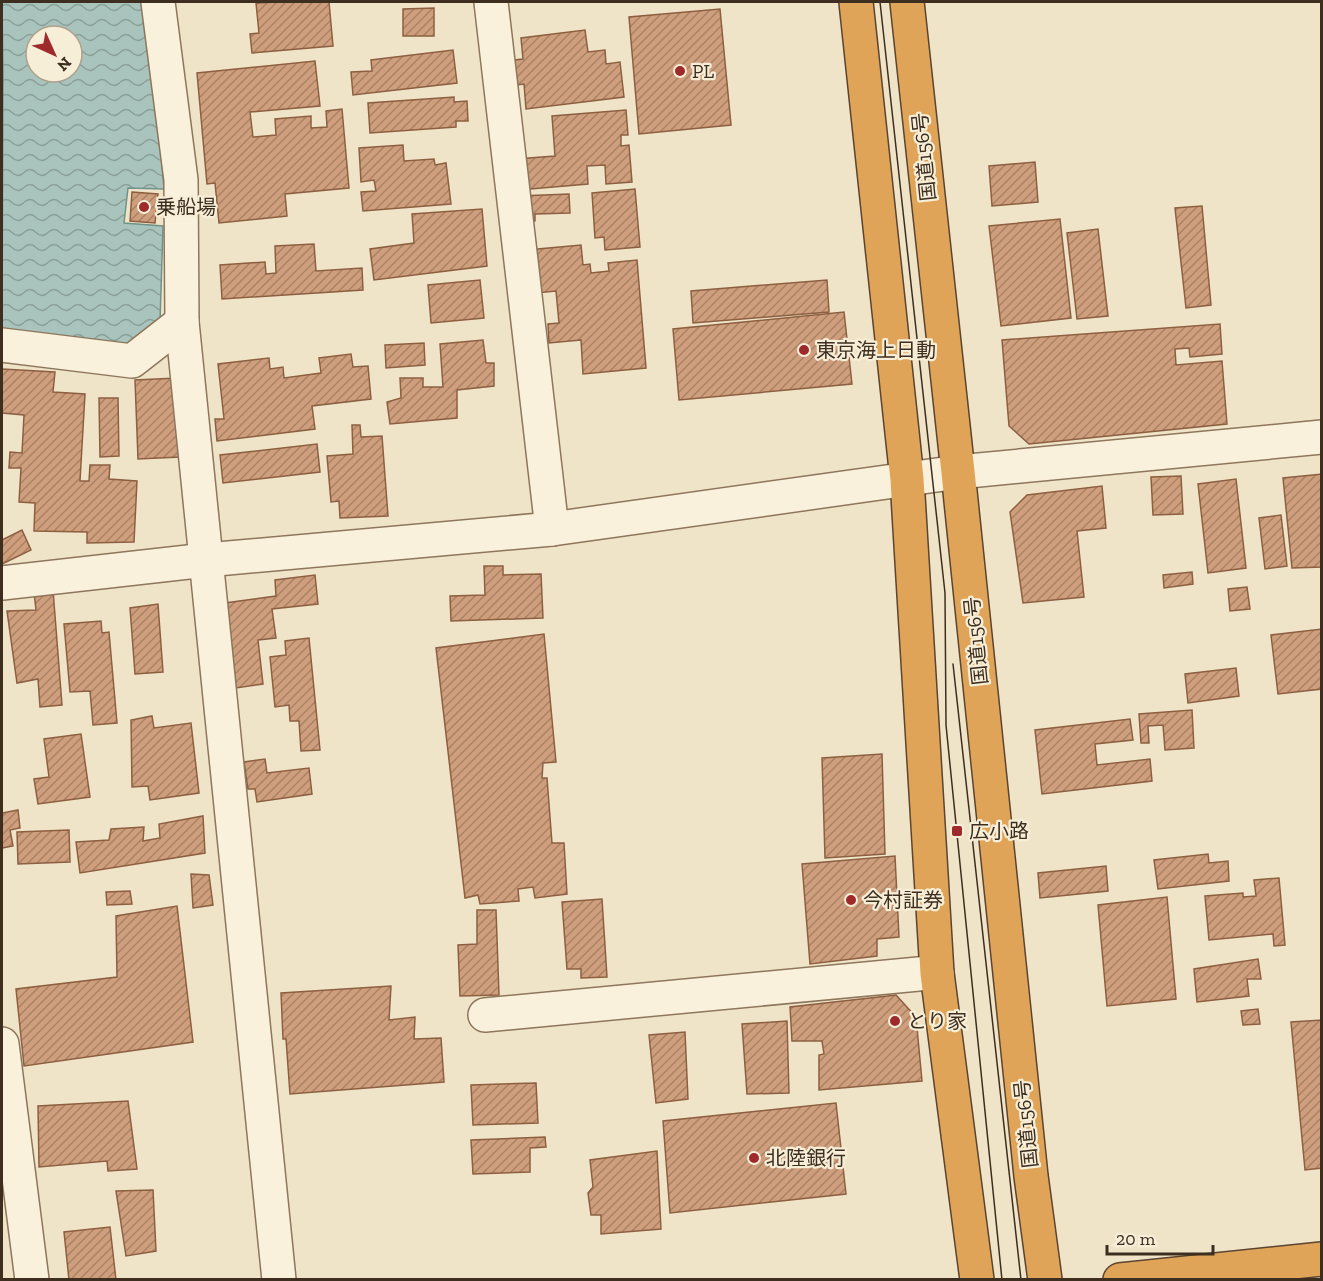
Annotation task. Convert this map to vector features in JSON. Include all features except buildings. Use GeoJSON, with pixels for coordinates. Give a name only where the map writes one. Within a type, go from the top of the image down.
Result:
{"type":"FeatureCollection","features":[{"type":"Feature","properties":{"kind":"highway"},"geometry":{"type":"LineString","coordinates":[[856,2],[907,479],[937,973],[977,1280]]}},
{"type":"Feature","properties":{"kind":"highway","name":"国道156号"},"geometry":{"type":"LineString","coordinates":[[907,2],[1031,1176],[1045,1280]]}},
{"type":"Feature","properties":{"kind":"highway"},"geometry":{"type":"LineString","coordinates":[[1120,1280],[1322,1259]]}},
{"type":"Feature","properties":{"kind":"street"},"geometry":{"type":"LineString","coordinates":[[158,2],[181,180],[182,322],[279,1280]]}},
{"type":"Feature","properties":{"kind":"street"},"geometry":{"type":"LineString","coordinates":[[491,2],[552,529]]}},
{"type":"Feature","properties":{"kind":"street"},"geometry":{"type":"LineString","coordinates":[[2,345],[132,361],[182,322]]}},
{"type":"Feature","properties":{"kind":"street"},"geometry":{"type":"LineString","coordinates":[[2,583],[206,560],[552,529],[958,472],[1322,436]]}},
{"type":"Feature","properties":{"kind":"street"},"geometry":{"type":"LineString","coordinates":[[485,1015],[937,973]]}},
{"type":"Feature","properties":{"kind":"street"},"geometry":{"type":"LineString","coordinates":[[2,1044],[32,1280]]}},
{"type":"Feature","properties":{"kind":"water"},"geometry":{"type":"Polygon","coordinates":[[[2,2],[144,2],[157,102],[164,189],[128,188],[124,223],[163,226],[160,322],[137,348],[2,334],[2,2]]]}},
{"type":"Feature","properties":{"kind":"tram line"},"geometry":{"type":"LineString","coordinates":[[880,2],[945,593],[946,725],[1002,1280]]}},
{"type":"Feature","properties":{"kind":"tram line"},"geometry":{"type":"LineString","coordinates":[[953,664],[1021,1280]]}},
{"type":"Feature","properties":{"kind":"place","name":"PL"},"geometry":{"type":"Point","coordinates":[680,71]}},
{"type":"Feature","properties":{"kind":"place","name":"乗船場"},"geometry":{"type":"Point","coordinates":[144,207]}},
{"type":"Feature","properties":{"kind":"place","name":"東京海上日動"},"geometry":{"type":"Point","coordinates":[804,350]}},
{"type":"Feature","properties":{"kind":"place","name":"広小路"},"geometry":{"type":"Point","coordinates":[957,831]}},
{"type":"Feature","properties":{"kind":"place","name":"今村証券"},"geometry":{"type":"Point","coordinates":[851,900]}},
{"type":"Feature","properties":{"kind":"place","name":"とり家"},"geometry":{"type":"Point","coordinates":[895,1021]}},
{"type":"Feature","properties":{"kind":"place","name":"北陸銀行"},"geometry":{"type":"Point","coordinates":[754,1158]}}]}
